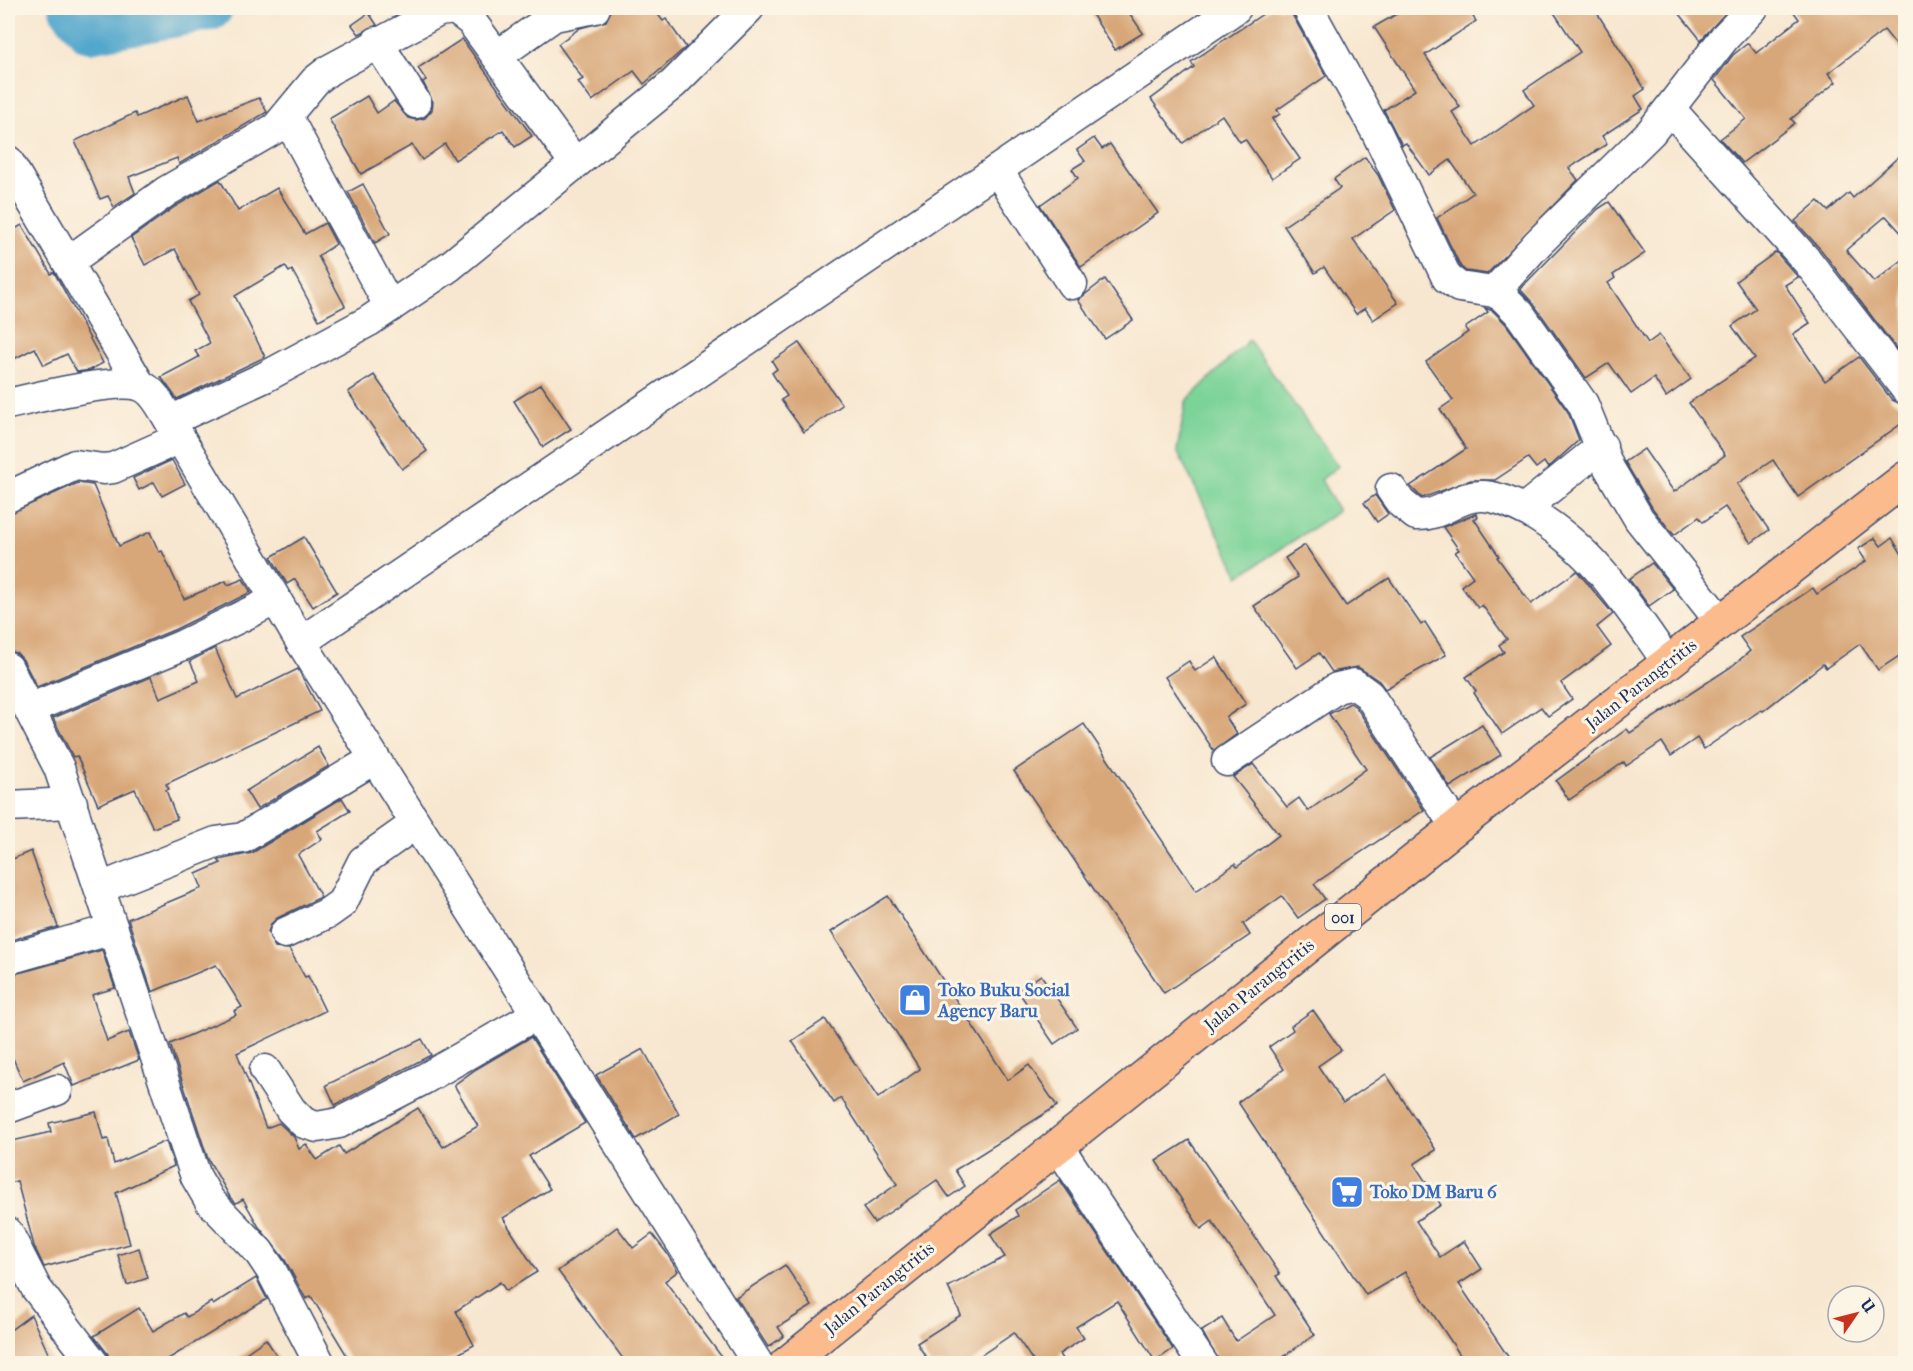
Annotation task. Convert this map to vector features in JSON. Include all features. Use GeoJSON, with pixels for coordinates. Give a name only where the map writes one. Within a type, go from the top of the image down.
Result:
{"type":"FeatureCollection","features":[{"type":"Feature","properties":{"kind":"main road","name":"Jalan Parangtritis"},"geometry":{"type":"LineString","coordinates":[[786,1364],[1456,827],[1905,477]]}},
{"type":"Feature","properties":{"kind":"street"},"geometry":{"type":"LineString","coordinates":[[497,56],[554,16],[595,8]]}},
{"type":"Feature","properties":{"kind":"street"},"geometry":{"type":"LineString","coordinates":[[8,497],[75,465],[112,468],[265,377],[390,307],[465,254],[674,84],[749,8]]}},
{"type":"Feature","properties":{"kind":"street"},"geometry":{"type":"LineString","coordinates":[[301,642],[1236,8]]}},
{"type":"Feature","properties":{"kind":"street"},"geometry":{"type":"LineString","coordinates":[[1308,8],[1377,134],[1447,278],[1460,288],[1494,292],[1503,297],[1519,313],[1583,404],[1609,468],[1639,519],[1720,621]]}},
{"type":"Feature","properties":{"kind":"street"},"geometry":{"type":"LineString","coordinates":[[1494,292],[1537,244],[1630,155],[1671,110],[1712,53],[1753,8]]}},
{"type":"Feature","properties":{"kind":"street"},"geometry":{"type":"LineString","coordinates":[[68,262],[167,191],[264,137],[287,117],[315,81],[350,56],[439,9],[455,9],[463,13],[575,163]]}},
{"type":"Feature","properties":{"kind":"street"},"geometry":{"type":"LineString","coordinates":[[377,42],[416,103]]}},
{"type":"Feature","properties":{"kind":"street"},"geometry":{"type":"LineString","coordinates":[[1671,110],[1808,262],[1905,389]]}},
{"type":"Feature","properties":{"kind":"street"},"geometry":{"type":"LineString","coordinates":[[287,117],[390,307]]}},
{"type":"Feature","properties":{"kind":"street"},"geometry":{"type":"LineString","coordinates":[[8,161],[140,385],[152,394],[175,430],[275,600],[374,759],[758,1364]]}},
{"type":"Feature","properties":{"kind":"street"},"geometry":{"type":"LineString","coordinates":[[998,170],[1072,284]]}},
{"type":"Feature","properties":{"kind":"street"},"geometry":{"type":"LineString","coordinates":[[8,404],[110,385],[140,385]]}},
{"type":"Feature","properties":{"kind":"street"},"geometry":{"type":"LineString","coordinates":[[1524,509],[1602,446]]}},
{"type":"Feature","properties":{"kind":"street"},"geometry":{"type":"LineString","coordinates":[[1391,489],[1401,504],[1416,515],[1436,514],[1463,499],[1481,495],[1524,509],[1555,528],[1592,560],[1668,663]]}},
{"type":"Feature","properties":{"kind":"street"},"geometry":{"type":"LineString","coordinates":[[29,709],[199,638],[275,600]]}},
{"type":"Feature","properties":{"kind":"street"},"geometry":{"type":"LineString","coordinates":[[8,668],[59,768],[72,803],[196,1177],[210,1201],[246,1238],[270,1270],[320,1364]]}},
{"type":"Feature","properties":{"kind":"street"},"geometry":{"type":"LineString","coordinates":[[1227,761],[1337,688],[1346,684],[1354,684],[1369,695],[1456,827]]}},
{"type":"Feature","properties":{"kind":"street"},"geometry":{"type":"LineString","coordinates":[[100,888],[216,842],[243,838],[374,759]]}},
{"type":"Feature","properties":{"kind":"street"},"geometry":{"type":"LineString","coordinates":[[8,806],[72,803]]}},
{"type":"Feature","properties":{"kind":"street"},"geometry":{"type":"LineString","coordinates":[[285,933],[328,913],[342,903],[363,861],[415,824]]}},
{"type":"Feature","properties":{"kind":"street"},"geometry":{"type":"LineString","coordinates":[[8,959],[113,929]]}},
{"type":"Feature","properties":{"kind":"street"},"geometry":{"type":"LineString","coordinates":[[265,1070],[291,1110],[304,1123],[318,1127],[339,1123],[424,1079],[537,1014]]}},
{"type":"Feature","properties":{"kind":"street"},"geometry":{"type":"LineString","coordinates":[[8,1108],[57,1090]]}},
{"type":"Feature","properties":{"kind":"street"},"geometry":{"type":"LineString","coordinates":[[1058,1146],[1203,1364]]}},
{"type":"Feature","properties":{"kind":"street"},"geometry":{"type":"LineString","coordinates":[[8,1233],[36,1288],[94,1364]]}},
{"type":"Feature","properties":{"kind":"green space"},"geometry":{"type":"Polygon","coordinates":[[[1249,340],[1338,466],[1321,480],[1339,511],[1239,576],[1177,451],[1186,401],[1249,340]]]}},
{"type":"Feature","properties":{"kind":"building"},"geometry":{"type":"Polygon","coordinates":[[[612,8],[653,8],[663,21],[666,19],[686,47],[644,84],[634,71],[592,101],[578,82],[583,79],[558,44],[580,28],[606,21],[612,8]]]}},
{"type":"Feature","properties":{"kind":"building"},"geometry":{"type":"Polygon","coordinates":[[[1088,8],[1126,8],[1143,33],[1115,50],[1088,8]]]}},
{"type":"Feature","properties":{"kind":"building"},"geometry":{"type":"Polygon","coordinates":[[[1272,8],[1291,8],[1293,16],[1326,76],[1277,110],[1280,114],[1272,119],[1300,159],[1272,178],[1245,139],[1240,142],[1222,115],[1183,143],[1151,99],[1194,67],[1191,62],[1272,8]]]}},
{"type":"Feature","properties":{"kind":"building"},"geometry":{"type":"Polygon","coordinates":[[[1407,8],[1467,8],[1476,21],[1425,55],[1460,107],[1452,112],[1475,146],[1534,105],[1524,90],[1580,52],[1551,8],[1594,8],[1645,89],[1635,96],[1643,109],[1602,136],[1607,144],[1569,168],[1578,180],[1487,274],[1466,271],[1461,267],[1437,218],[1473,193],[1450,160],[1429,175],[1406,143],[1402,145],[1384,110],[1415,90],[1374,27],[1407,8]]]}},
{"type":"Feature","properties":{"kind":"building"},"geometry":{"type":"Polygon","coordinates":[[[1675,8],[1730,8],[1701,40],[1675,8]]]}},
{"type":"Feature","properties":{"kind":"building"},"geometry":{"type":"Polygon","coordinates":[[[1791,8],[1905,8],[1905,56],[1884,30],[1828,73],[1836,82],[1791,119],[1795,123],[1742,163],[1720,139],[1746,119],[1714,80],[1733,55],[1748,43],[1756,53],[1799,19],[1791,8]]]}},
{"type":"Feature","properties":{"kind":"building"},"geometry":{"type":"Polygon","coordinates":[[[369,13],[377,25],[359,34],[352,25],[369,13]]]}},
{"type":"Feature","properties":{"kind":"building"},"geometry":{"type":"Polygon","coordinates":[[[462,39],[532,136],[515,147],[503,130],[455,160],[445,144],[422,160],[412,145],[361,174],[329,119],[367,96],[377,113],[394,101],[408,118],[416,120],[425,118],[432,110],[433,102],[423,82],[426,80],[418,68],[462,39]]]}},
{"type":"Feature","properties":{"kind":"building"},"geometry":{"type":"Polygon","coordinates":[[[188,95],[199,121],[259,98],[267,112],[179,164],[177,158],[129,177],[135,193],[114,207],[108,196],[100,199],[75,141],[135,113],[137,117],[188,95]]]}},
{"type":"Feature","properties":{"kind":"building"},"geometry":{"type":"Polygon","coordinates":[[[1094,138],[1102,149],[1110,144],[1158,213],[1081,267],[1040,205],[1078,178],[1072,169],[1085,161],[1077,150],[1094,138]]]}},
{"type":"Feature","properties":{"kind":"building"},"geometry":{"type":"Polygon","coordinates":[[[1905,151],[1905,237],[1886,216],[1846,250],[1874,282],[1905,258],[1905,360],[1822,251],[1795,221],[1818,201],[1828,211],[1849,193],[1853,198],[1905,151]]]}},
{"type":"Feature","properties":{"kind":"building"},"geometry":{"type":"Polygon","coordinates":[[[1365,157],[1378,175],[1395,210],[1353,239],[1398,303],[1373,320],[1365,308],[1356,314],[1324,267],[1315,273],[1284,226],[1340,188],[1334,179],[1365,157]]]}},
{"type":"Feature","properties":{"kind":"building"},"geometry":{"type":"Polygon","coordinates":[[[220,180],[238,211],[277,188],[305,234],[325,223],[336,244],[318,256],[345,306],[319,320],[292,270],[289,272],[285,266],[235,296],[265,357],[177,399],[161,377],[199,357],[195,351],[210,343],[188,301],[199,295],[175,249],[145,265],[131,238],[176,206],[220,180]]]}},
{"type":"Feature","properties":{"kind":"building"},"geometry":{"type":"Polygon","coordinates":[[[363,184],[390,234],[375,243],[348,192],[363,184]]]}},
{"type":"Feature","properties":{"kind":"building"},"geometry":{"type":"Polygon","coordinates":[[[1609,202],[1645,253],[1613,275],[1615,278],[1608,283],[1648,343],[1659,335],[1691,379],[1666,397],[1654,378],[1631,394],[1609,363],[1586,378],[1533,303],[1520,289],[1598,209],[1609,202]]]}},
{"type":"Feature","properties":{"kind":"building"},"geometry":{"type":"Polygon","coordinates":[[[22,225],[51,274],[54,272],[103,363],[90,370],[77,372],[67,354],[44,365],[35,348],[8,362],[8,233],[22,225]]]}},
{"type":"Feature","properties":{"kind":"building"},"geometry":{"type":"Polygon","coordinates":[[[1776,252],[1798,277],[1785,285],[1810,323],[1793,334],[1825,381],[1859,357],[1892,400],[1905,406],[1905,421],[1798,497],[1773,460],[1737,484],[1769,530],[1751,543],[1725,507],[1703,522],[1699,517],[1674,535],[1653,509],[1625,462],[1644,449],[1674,492],[1725,455],[1689,403],[1755,358],[1732,326],[1756,309],[1736,281],[1776,252]]]}},
{"type":"Feature","properties":{"kind":"building"},"geometry":{"type":"Polygon","coordinates":[[[1105,279],[1133,320],[1105,339],[1078,300],[1105,279]]]}},
{"type":"Feature","properties":{"kind":"building"},"geometry":{"type":"Polygon","coordinates":[[[1485,308],[1493,311],[1506,324],[1568,412],[1579,440],[1548,468],[1544,462],[1536,468],[1528,458],[1495,480],[1471,480],[1422,498],[1410,486],[1466,449],[1440,409],[1453,400],[1426,362],[1468,332],[1465,328],[1488,312],[1485,308]]]}},
{"type":"Feature","properties":{"kind":"building"},"geometry":{"type":"Polygon","coordinates":[[[799,343],[842,405],[804,432],[781,400],[787,396],[772,373],[777,369],[772,361],[799,343]]]}},
{"type":"Feature","properties":{"kind":"building"},"geometry":{"type":"Polygon","coordinates":[[[374,375],[427,451],[402,469],[348,392],[374,375]]]}},
{"type":"Feature","properties":{"kind":"building"},"geometry":{"type":"Polygon","coordinates":[[[541,384],[571,429],[543,447],[514,401],[541,384]]]}},
{"type":"Feature","properties":{"kind":"building"},"geometry":{"type":"Polygon","coordinates":[[[172,460],[185,484],[162,496],[154,482],[139,490],[133,478],[172,460]]]}},
{"type":"Feature","properties":{"kind":"building"},"geometry":{"type":"Polygon","coordinates":[[[78,483],[93,485],[119,546],[150,532],[159,552],[162,551],[184,599],[226,581],[228,585],[243,579],[251,592],[176,629],[37,687],[23,660],[17,653],[8,651],[8,514],[78,483]]]}},
{"type":"Feature","properties":{"kind":"building"},"geometry":{"type":"Polygon","coordinates":[[[1375,495],[1388,514],[1377,522],[1364,503],[1375,495]]]}},
{"type":"Feature","properties":{"kind":"building"},"geometry":{"type":"Polygon","coordinates":[[[1476,514],[1478,517],[1474,519],[1499,556],[1497,557],[1531,604],[1577,571],[1613,614],[1597,627],[1611,646],[1561,683],[1572,699],[1548,716],[1541,707],[1502,734],[1466,677],[1504,652],[1499,645],[1507,639],[1482,605],[1478,608],[1461,586],[1473,577],[1455,552],[1459,550],[1443,527],[1476,514]]]}},
{"type":"Feature","properties":{"kind":"building"},"geometry":{"type":"Polygon","coordinates":[[[304,537],[337,592],[313,607],[295,579],[287,584],[271,557],[304,537]]]}},
{"type":"Feature","properties":{"kind":"building"},"geometry":{"type":"Polygon","coordinates":[[[1875,538],[1881,546],[1892,538],[1905,559],[1905,652],[1878,670],[1860,644],[1826,668],[1823,664],[1763,711],[1761,710],[1704,749],[1697,738],[1671,756],[1662,742],[1626,766],[1624,762],[1569,800],[1556,781],[1627,729],[1630,733],[1731,667],[1750,651],[1740,637],[1813,588],[1817,594],[1866,561],[1858,549],[1875,538]]]}},
{"type":"Feature","properties":{"kind":"building"},"geometry":{"type":"Polygon","coordinates":[[[1305,545],[1346,606],[1389,578],[1421,625],[1425,622],[1446,655],[1385,689],[1379,681],[1358,667],[1332,672],[1319,653],[1297,668],[1254,606],[1298,577],[1285,558],[1305,545]]]}},
{"type":"Feature","properties":{"kind":"building"},"geometry":{"type":"Polygon","coordinates":[[[1652,563],[1673,589],[1649,606],[1629,579],[1652,563]]]}},
{"type":"Feature","properties":{"kind":"building"},"geometry":{"type":"Polygon","coordinates":[[[215,648],[237,699],[298,669],[320,711],[166,784],[177,819],[153,828],[135,789],[98,805],[77,756],[73,757],[53,718],[151,677],[160,698],[199,681],[190,661],[215,648]]]}},
{"type":"Feature","properties":{"kind":"building"},"geometry":{"type":"Polygon","coordinates":[[[1216,657],[1246,704],[1226,717],[1237,734],[1214,751],[1165,677],[1189,661],[1195,671],[1216,657]]]}},
{"type":"Feature","properties":{"kind":"building"},"geometry":{"type":"Polygon","coordinates":[[[1350,703],[1356,707],[1424,810],[1314,884],[1325,899],[1298,918],[1282,896],[1243,924],[1250,935],[1164,993],[1014,771],[1084,724],[1196,891],[1235,864],[1237,867],[1279,835],[1233,777],[1253,764],[1287,807],[1299,798],[1308,811],[1366,769],[1329,714],[1350,703]]]}},
{"type":"Feature","properties":{"kind":"building"},"geometry":{"type":"Polygon","coordinates":[[[1482,725],[1501,755],[1450,787],[1430,757],[1482,725]]]}},
{"type":"Feature","properties":{"kind":"building"},"geometry":{"type":"Polygon","coordinates":[[[318,747],[329,766],[257,809],[246,791],[318,747]]]}},
{"type":"Feature","properties":{"kind":"building"},"geometry":{"type":"Polygon","coordinates":[[[342,798],[350,811],[317,831],[322,839],[298,855],[321,897],[277,918],[271,924],[268,932],[275,947],[289,949],[305,977],[308,976],[325,1011],[237,1053],[266,1128],[279,1123],[294,1137],[299,1149],[306,1144],[317,1160],[339,1146],[344,1154],[418,1108],[443,1147],[478,1126],[454,1085],[476,1069],[531,1037],[585,1123],[529,1156],[550,1189],[503,1218],[537,1272],[506,1291],[500,1282],[456,1311],[474,1345],[441,1364],[352,1364],[311,1296],[306,1299],[285,1260],[259,1227],[243,1199],[236,1203],[230,1197],[208,1159],[170,1044],[236,1015],[234,1011],[242,1007],[216,965],[152,992],[128,919],[202,888],[196,874],[221,863],[218,860],[252,853],[342,798]]]}},
{"type":"Feature","properties":{"kind":"building"},"geometry":{"type":"Polygon","coordinates":[[[31,851],[58,927],[8,941],[8,861],[31,851]]]}},
{"type":"Feature","properties":{"kind":"building"},"geometry":{"type":"Polygon","coordinates":[[[888,896],[1008,1080],[1029,1065],[1057,1106],[955,1170],[965,1186],[949,1197],[937,1180],[874,1223],[863,1208],[897,1184],[841,1098],[834,1103],[792,1041],[825,1019],[878,1098],[920,1069],[831,932],[888,896]]]}},
{"type":"Feature","properties":{"kind":"building"},"geometry":{"type":"Polygon","coordinates":[[[102,950],[115,988],[92,995],[107,1041],[129,1032],[139,1060],[74,1086],[64,1062],[23,1081],[8,1047],[8,976],[102,950]]]}},
{"type":"Feature","properties":{"kind":"building"},"geometry":{"type":"Polygon","coordinates":[[[1041,975],[1077,1028],[1054,1044],[1018,991],[1041,975]]]}},
{"type":"Feature","properties":{"kind":"building","name":"Toko DM Baru 6"},"geometry":{"type":"Polygon","coordinates":[[[1313,1010],[1341,1050],[1318,1066],[1343,1103],[1386,1074],[1436,1150],[1414,1164],[1441,1205],[1416,1221],[1440,1257],[1464,1241],[1482,1269],[1459,1284],[1513,1364],[1466,1364],[1405,1272],[1366,1295],[1238,1102],[1284,1069],[1269,1047],[1293,1030],[1291,1026],[1313,1010]]]}},
{"type":"Feature","properties":{"kind":"building"},"geometry":{"type":"Polygon","coordinates":[[[422,1039],[431,1055],[335,1105],[326,1085],[422,1039]]]}},
{"type":"Feature","properties":{"kind":"building"},"geometry":{"type":"Polygon","coordinates":[[[643,1049],[679,1114],[636,1139],[596,1075],[643,1049]]]}},
{"type":"Feature","properties":{"kind":"building"},"geometry":{"type":"Polygon","coordinates":[[[96,1112],[103,1140],[108,1139],[114,1164],[166,1141],[174,1166],[116,1193],[130,1244],[44,1267],[34,1246],[17,1181],[8,1183],[8,1142],[51,1132],[49,1123],[96,1112]]]}},
{"type":"Feature","properties":{"kind":"building"},"geometry":{"type":"Polygon","coordinates":[[[1189,1140],[1280,1274],[1276,1276],[1315,1335],[1272,1364],[1220,1364],[1202,1331],[1222,1318],[1236,1341],[1275,1315],[1212,1221],[1201,1229],[1156,1161],[1189,1140]]]}},
{"type":"Feature","properties":{"kind":"building"},"geometry":{"type":"Polygon","coordinates":[[[1060,1180],[1173,1349],[1155,1361],[1117,1301],[1076,1327],[1084,1338],[1059,1354],[1065,1364],[1035,1364],[1014,1333],[968,1364],[930,1364],[917,1343],[961,1315],[948,1287],[1005,1257],[990,1234],[1018,1216],[1015,1210],[1060,1180]]]}},
{"type":"Feature","properties":{"kind":"building"},"geometry":{"type":"Polygon","coordinates":[[[617,1227],[633,1248],[652,1234],[678,1271],[665,1281],[727,1364],[627,1364],[558,1271],[617,1227]]]}},
{"type":"Feature","properties":{"kind":"building"},"geometry":{"type":"Polygon","coordinates":[[[139,1248],[148,1278],[127,1285],[118,1255],[139,1248]]]}},
{"type":"Feature","properties":{"kind":"building"},"geometry":{"type":"Polygon","coordinates":[[[785,1265],[812,1306],[778,1327],[784,1336],[768,1347],[736,1297],[785,1265]]]}},
{"type":"Feature","properties":{"kind":"building"},"geometry":{"type":"Polygon","coordinates":[[[256,1278],[267,1299],[160,1364],[111,1364],[108,1354],[94,1336],[139,1308],[153,1331],[184,1313],[187,1317],[211,1302],[213,1305],[256,1278]]]}},
{"type":"Feature","properties":{"kind":"building"},"geometry":{"type":"Polygon","coordinates":[[[31,1315],[53,1364],[8,1364],[8,1332],[31,1315]]]}},
{"type":"Feature","properties":{"kind":"building"},"geometry":{"type":"Polygon","coordinates":[[[266,1339],[282,1364],[230,1364],[266,1339]]]}},
{"type":"Feature","properties":{"kind":"waterway"},"geometry":{"type":"LineString","coordinates":[[72,8],[90,30],[210,8]]}},
{"type":"Feature","properties":{"kind":"place","name":"Toko Buku Social Agency Baru"},"geometry":{"type":"Point","coordinates":[915,1000]}},
{"type":"Feature","properties":{"kind":"place","name":"Toko DM Baru 6"},"geometry":{"type":"Point","coordinates":[1347,1192]}}]}
